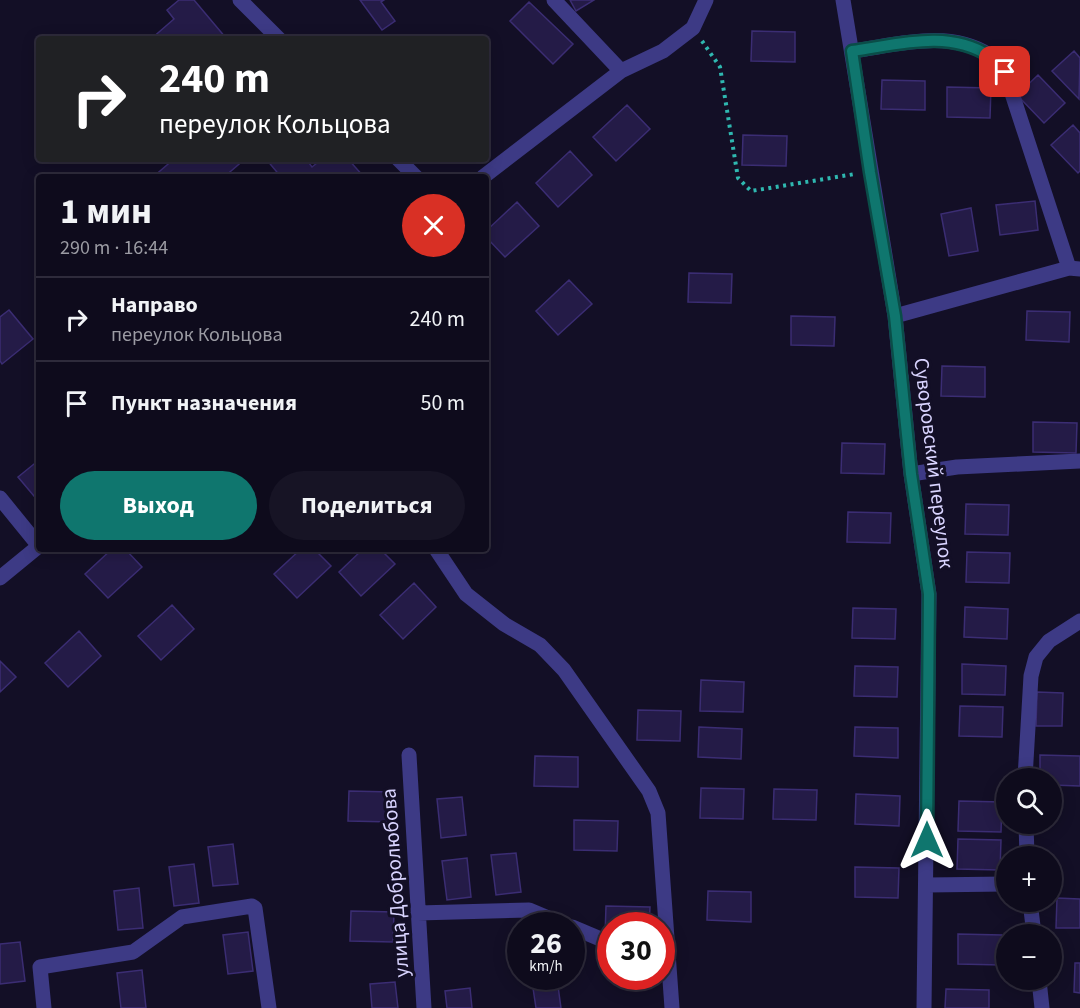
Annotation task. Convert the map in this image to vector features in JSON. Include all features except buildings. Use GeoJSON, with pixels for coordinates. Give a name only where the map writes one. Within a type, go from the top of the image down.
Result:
{"type":"FeatureCollection","features":[{"type":"Feature","properties":{"kind":"street"},"geometry":{"type":"LineString","coordinates":[[240,0],[276,36]]}},
{"type":"Feature","properties":{"kind":"street"},"geometry":{"type":"LineString","coordinates":[[554,0],[621,71]]}},
{"type":"Feature","properties":{"kind":"street"},"geometry":{"type":"LineString","coordinates":[[487,174],[621,71],[663,51],[693,28],[706,0]]}},
{"type":"Feature","properties":{"kind":"street","name":"Суворовский переулок"},"geometry":{"type":"LineString","coordinates":[[843,0],[895,316],[911,474],[929,594],[924,1008]]}},
{"type":"Feature","properties":{"kind":"street"},"geometry":{"type":"LineString","coordinates":[[852,51],[937,39],[972,46],[992,57],[1005,72],[1075,268],[895,316]]}},
{"type":"Feature","properties":{"kind":"street"},"geometry":{"type":"LineString","coordinates":[[401,162],[413,174]]}},
{"type":"Feature","properties":{"kind":"street"},"geometry":{"type":"LineString","coordinates":[[911,474],[957,467],[1080,461]]}},
{"type":"Feature","properties":{"kind":"street"},"geometry":{"type":"LineString","coordinates":[[0,498],[36,542]]}},
{"type":"Feature","properties":{"kind":"street"},"geometry":{"type":"LineString","coordinates":[[0,578],[36,548]]}},
{"type":"Feature","properties":{"kind":"street"},"geometry":{"type":"LineString","coordinates":[[438,552],[466,594],[504,624],[540,645],[564,670],[649,791],[658,813],[663,912]]}},
{"type":"Feature","properties":{"kind":"street"},"geometry":{"type":"LineString","coordinates":[[1026,768],[1031,676],[1036,657],[1049,640],[1080,621]]}},
{"type":"Feature","properties":{"kind":"street","name":"улица Добролюбова"},"geometry":{"type":"LineString","coordinates":[[408,755],[424,1008]]}},
{"type":"Feature","properties":{"kind":"street"},"geometry":{"type":"LineString","coordinates":[[927,885],[996,884]]}},
{"type":"Feature","properties":{"kind":"street"},"geometry":{"type":"LineString","coordinates":[[44,1008],[40,967],[133,952],[182,917],[252,906],[255,908],[268,1008]]}},
{"type":"Feature","properties":{"kind":"street"},"geometry":{"type":"LineString","coordinates":[[418,913],[529,910],[534,912]]}},
{"type":"Feature","properties":{"kind":"street"},"geometry":{"type":"LineString","coordinates":[[670,990],[672,1008]]}},
{"type":"Feature","properties":{"kind":"street"},"geometry":{"type":"LineString","coordinates":[[1040,990],[1042,1008]]}},
{"type":"Feature","properties":{"kind":"path"},"geometry":{"type":"LineString","coordinates":[[693,28],[720,67],[738,178],[751,192],[870,172]]}},
{"type":"Feature","properties":{"kind":"route"},"geometry":{"type":"LineString","coordinates":[[927,840],[929,594],[911,474],[895,316],[852,51],[937,39],[972,46],[992,57],[1005,72]]}}]}
